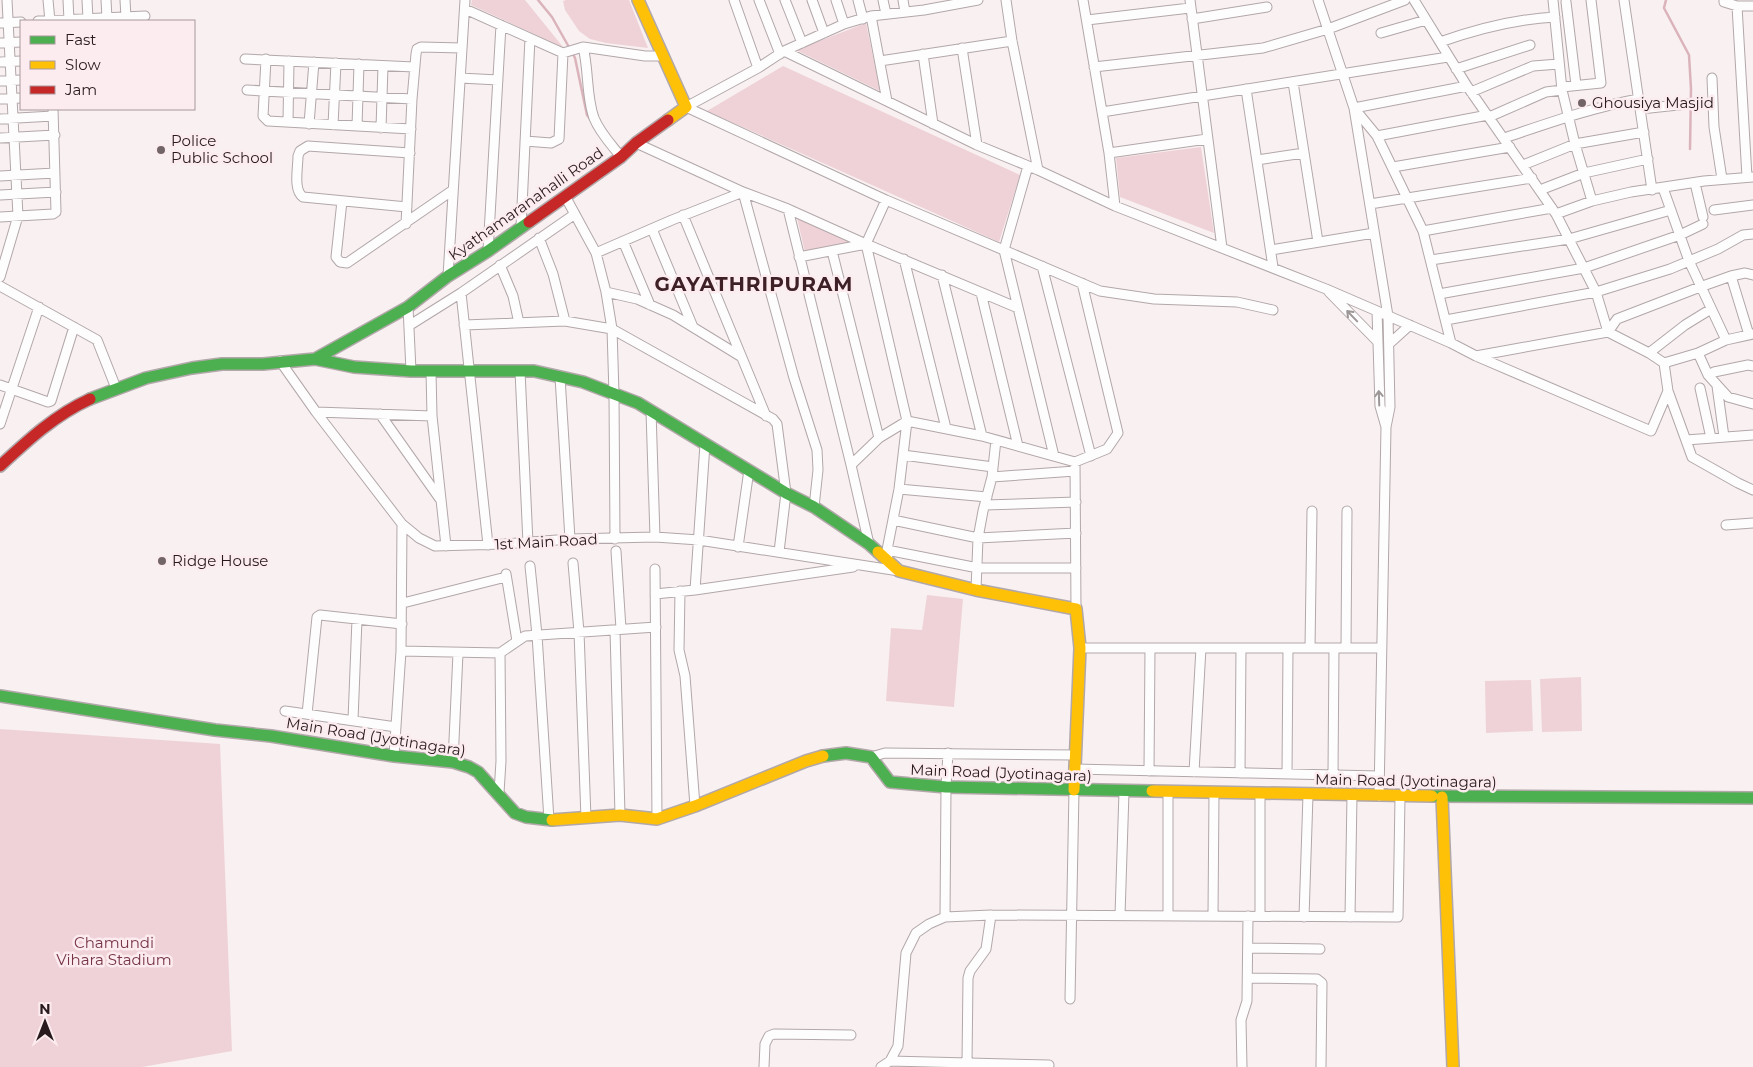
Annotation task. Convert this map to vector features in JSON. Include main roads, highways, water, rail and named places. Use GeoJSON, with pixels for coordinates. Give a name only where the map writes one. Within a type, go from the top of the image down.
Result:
{"type":"FeatureCollection","features":[{"type":"Feature","properties":{"kind":"waterway"},"geometry":{"type":"LineString","coordinates":[[538,0],[552,17],[570,49]]}},
{"type":"Feature","properties":{"kind":"waterway"},"geometry":{"type":"LineString","coordinates":[[1666,0],[1664,8],[1689,55],[1691,89],[1690,149]]}},
{"type":"Feature","properties":{"kind":"waterway"},"geometry":{"type":"LineString","coordinates":[[573,54],[587,115],[591,120]]}},
{"type":"Feature","properties":{"kind":"place","name":"Ghousiya Masjid"},"geometry":{"type":"Point","coordinates":[1582,103]}},
{"type":"Feature","properties":{"kind":"place","name":"Police Public School"},"geometry":{"type":"Point","coordinates":[161,150]}},
{"type":"Feature","properties":{"kind":"place","name":"Ridge House"},"geometry":{"type":"Point","coordinates":[162,561]}},
{"type":"Feature","properties":{"kind":"district","name":"GAYATHRIPURAM"},"geometry":{"type":"Point","coordinates":[754,284]}},
{"type":"Feature","properties":{"kind":"park label","name":"Chamundi Vihara Stadium"},"geometry":{"type":"Point","coordinates":[114,952]}}]}
